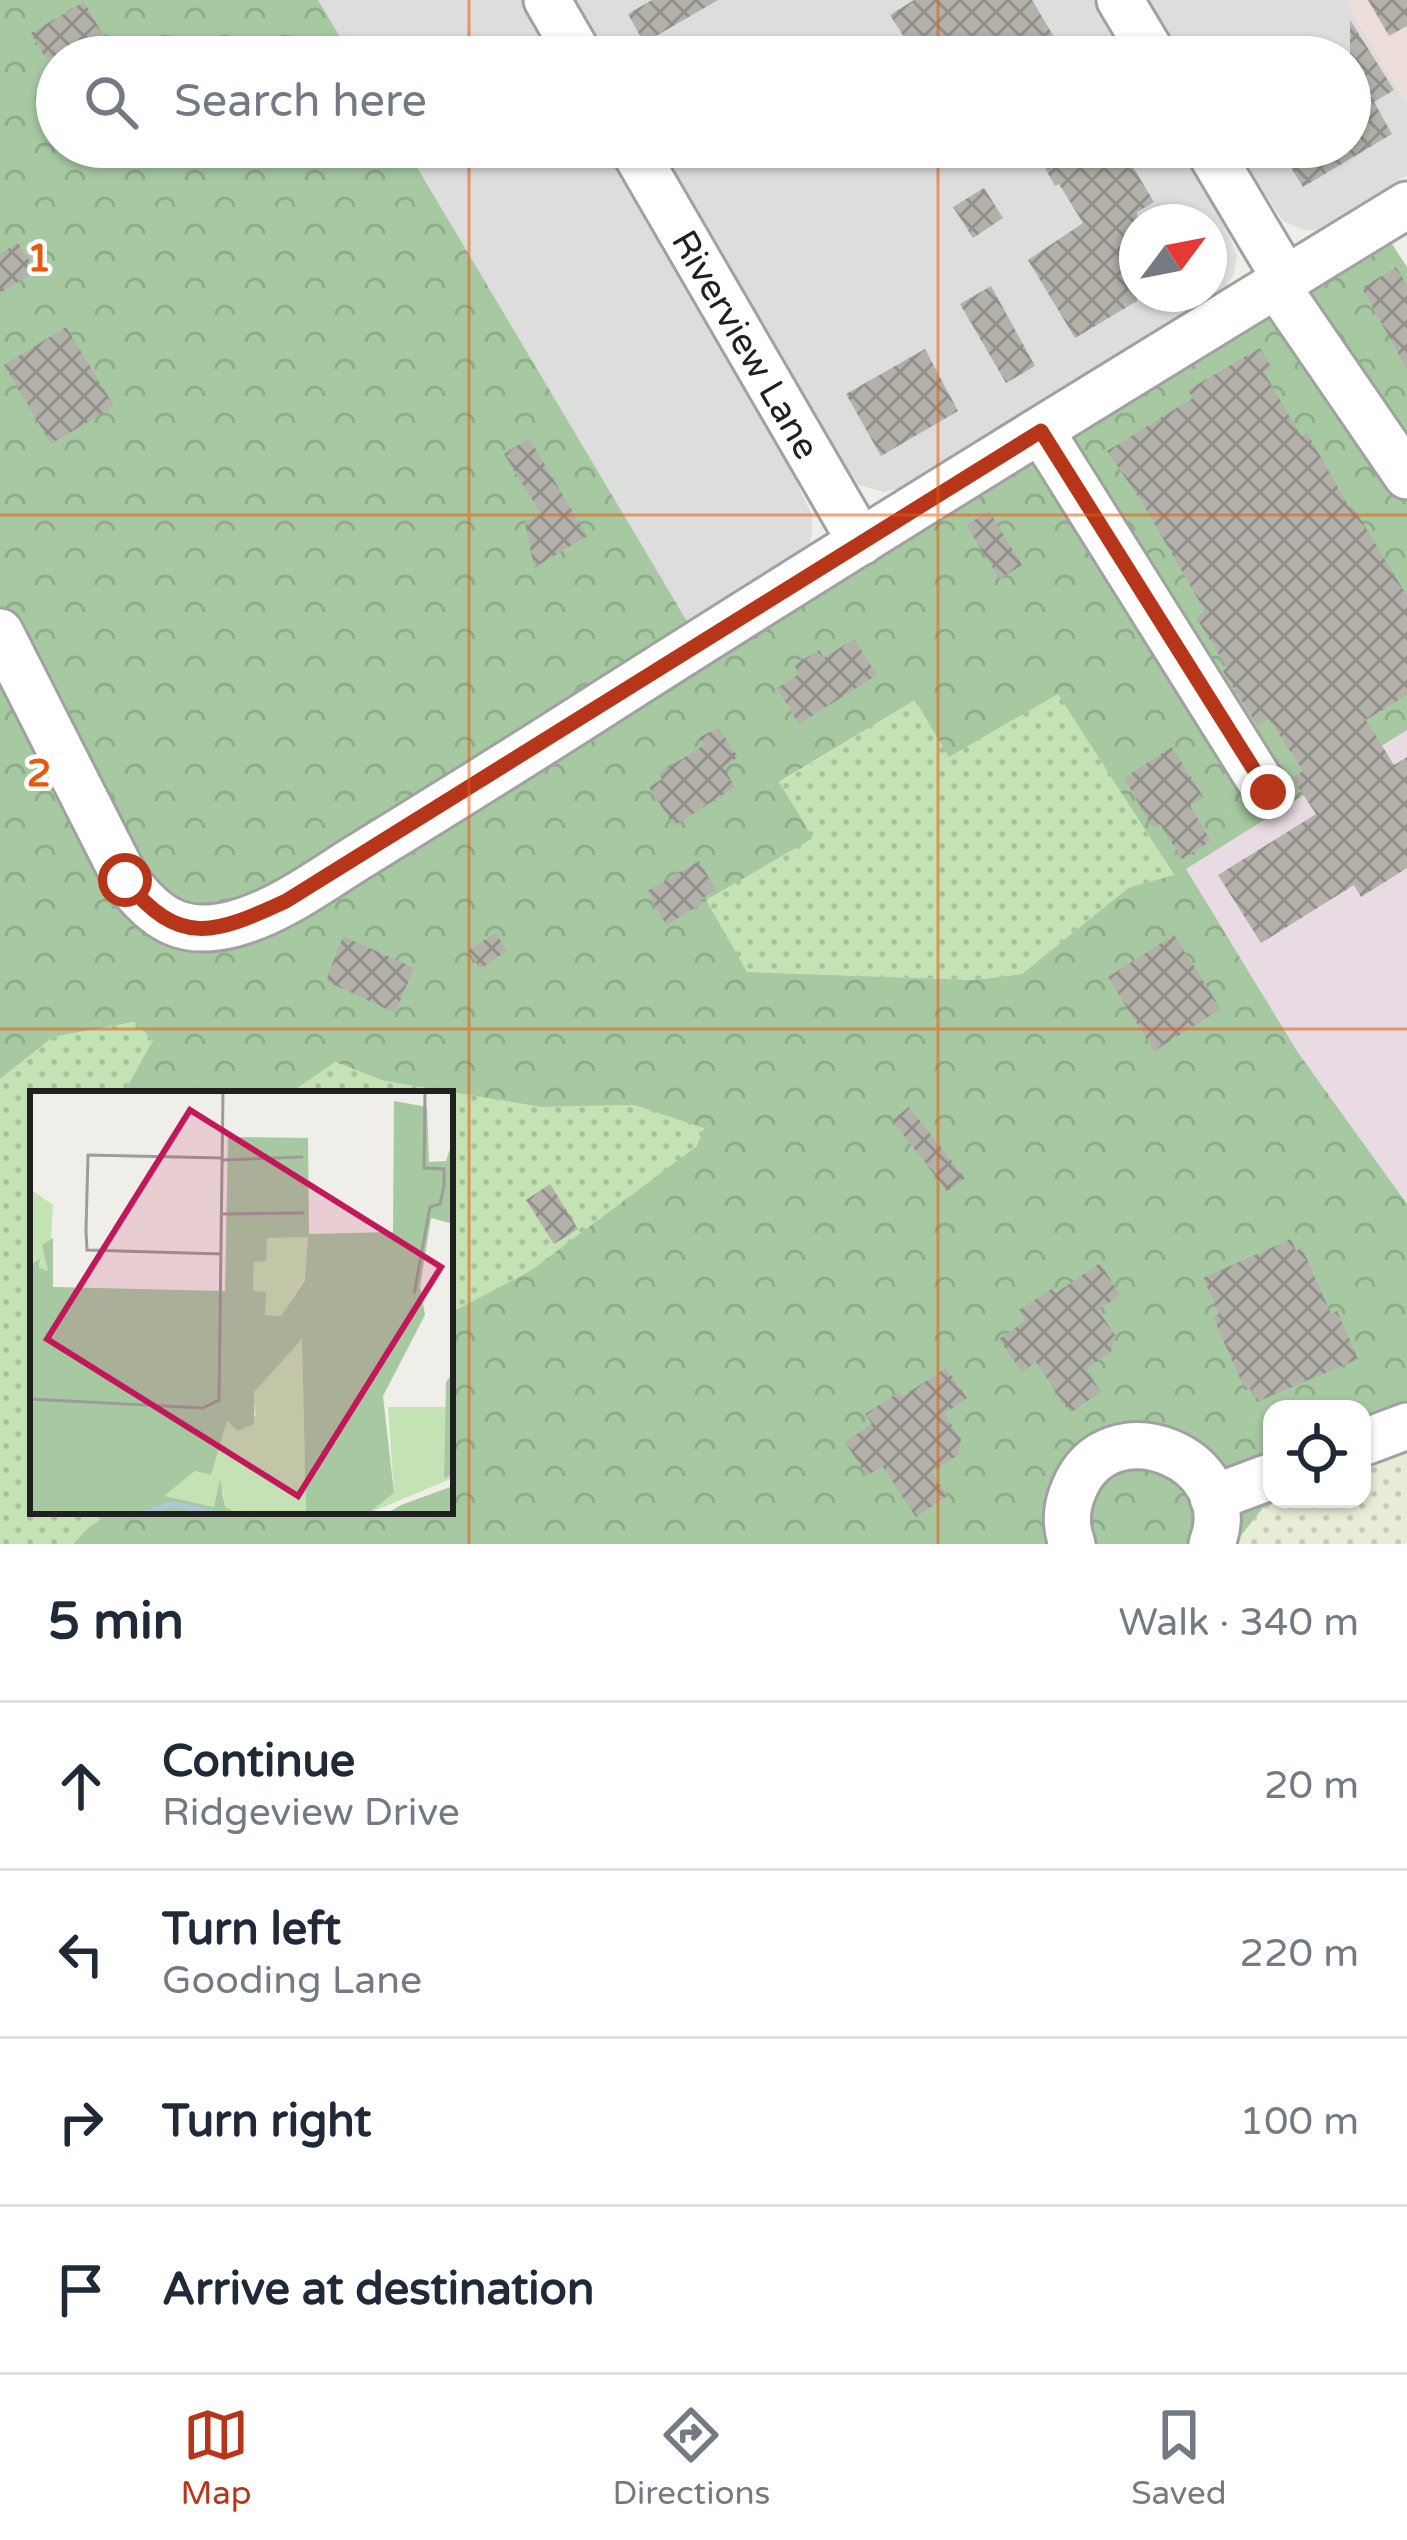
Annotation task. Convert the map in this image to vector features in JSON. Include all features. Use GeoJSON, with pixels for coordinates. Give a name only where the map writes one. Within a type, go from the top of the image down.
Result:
{"type":"FeatureCollection","features":[{"type":"Feature","properties":{"kind":"street"},"geometry":{"type":"LineString","coordinates":[[547,0],[568,36]]}},
{"type":"Feature","properties":{"kind":"street"},"geometry":{"type":"LineString","coordinates":[[1120,0],[1141,36]]}},
{"type":"Feature","properties":{"kind":"street","name":"Riverview Lane"},"geometry":{"type":"LineString","coordinates":[[644,168],[861,542]]}},
{"type":"Feature","properties":{"kind":"street"},"geometry":{"type":"LineString","coordinates":[[1219,168],[1281,282],[1407,476]]}},
{"type":"Feature","properties":{"kind":"street"},"geometry":{"type":"LineString","coordinates":[[0,632],[125,880],[149,910],[175,924],[206,929],[238,923],[286,901],[1407,205]]}},
{"type":"Feature","properties":{"kind":"street"},"geometry":{"type":"LineString","coordinates":[[1041,431],[1268,792]]}},
{"type":"Feature","properties":{"kind":"street"},"geometry":{"type":"LineString","coordinates":[[1371,1440],[1407,1426]]}},
{"type":"Feature","properties":{"kind":"street"},"geometry":{"type":"LineString","coordinates":[[1072,1544],[1068,1505],[1077,1480],[1094,1461],[1117,1448],[1142,1444],[1168,1449],[1191,1462],[1208,1483],[1216,1521],[1212,1544]]}},
{"type":"Feature","properties":{"kind":"street"},"geometry":{"type":"LineString","coordinates":[[1213,1498],[1263,1479]]}},
{"type":"Feature","properties":{"kind":"shaded area"},"geometry":{"type":"Polygon","coordinates":[[[318,0],[1345,0],[1366,36],[339,36],[318,0]]]}},
{"type":"Feature","properties":{"kind":"shaded area"},"geometry":{"type":"Polygon","coordinates":[[[1345,0],[1407,0],[1407,105],[1371,44],[1371,36],[1366,36],[1345,0]]]}},
{"type":"Feature","properties":{"kind":"shaded area"},"geometry":{"type":"Polygon","coordinates":[[[1371,44],[1407,105],[1407,175],[1317,230],[1283,221],[1261,188],[1227,208],[1227,204],[1119,204],[1119,312],[1190,312],[907,487],[883,492],[859,485],[840,461],[798,486],[812,515],[812,536],[799,557],[688,624],[417,168],[1371,168],[1371,44]]]}},
{"type":"Feature","properties":{"kind":"shaded area"},"geometry":{"type":"Polygon","coordinates":[[[1227,232],[1237,255],[1227,284],[1227,232]]]}},
{"type":"Feature","properties":{"kind":"shaded area"},"geometry":{"type":"Polygon","coordinates":[[[1407,730],[1407,1204],[1297,1051],[1185,869],[1407,730]]]}},
{"type":"Feature","properties":{"kind":"green space"},"geometry":{"type":"Polygon","coordinates":[[[0,0],[318,0],[339,36],[36,36],[36,168],[417,168],[707,655],[1392,244],[1407,267],[1407,730],[1186,869],[1297,1051],[1407,1204],[1407,1447],[1371,1462],[1371,1400],[1263,1400],[1263,1508],[1234,1544],[73,1544],[109,1514],[453,1514],[453,1311],[530,1271],[697,1146],[704,1128],[634,1105],[541,1107],[384,1081],[335,1062],[293,1091],[125,1091],[153,1040],[134,1022],[53,1037],[0,1079],[0,0]],[[1058,694],[949,757],[915,700],[779,782],[813,838],[706,900],[747,972],[975,980],[1022,974],[1128,888],[1174,875],[1058,694]]]}},
{"type":"Feature","properties":{"kind":"green space"},"geometry":{"type":"Polygon","coordinates":[[[1059,693],[1174,876],[1128,888],[1022,974],[975,980],[747,972],[705,900],[812,838],[779,783],[916,699],[950,756],[1059,693]]]}},
{"type":"Feature","properties":{"kind":"green space"},"geometry":{"type":"Polygon","coordinates":[[[135,1022],[153,1040],[125,1091],[30,1091],[30,1514],[109,1514],[73,1544],[0,1544],[0,1079],[53,1037],[135,1022]]]}},
{"type":"Feature","properties":{"kind":"green space"},"geometry":{"type":"Polygon","coordinates":[[[334,1062],[384,1081],[444,1091],[293,1091],[334,1062]]]}},
{"type":"Feature","properties":{"kind":"green space"},"geometry":{"type":"Polygon","coordinates":[[[453,1092],[541,1107],[634,1105],[704,1127],[698,1146],[530,1271],[453,1311],[453,1092]]]}},
{"type":"Feature","properties":{"kind":"green space"},"geometry":{"type":"Polygon","coordinates":[[[1407,1447],[1407,1544],[1234,1544],[1263,1508],[1371,1508],[1371,1462],[1407,1447]]]}},
{"type":"Feature","properties":{"kind":"building"},"geometry":{"type":"Polygon","coordinates":[[[652,0],[718,0],[656,36],[640,36],[628,14],[652,0]]]}},
{"type":"Feature","properties":{"kind":"building"},"geometry":{"type":"Polygon","coordinates":[[[914,0],[1032,0],[1053,36],[903,36],[890,15],[914,0]]]}},
{"type":"Feature","properties":{"kind":"building"},"geometry":{"type":"Polygon","coordinates":[[[1368,0],[1407,0],[1407,26],[1389,36],[1368,0]]]}},
{"type":"Feature","properties":{"kind":"building"},"geometry":{"type":"Polygon","coordinates":[[[84,2],[104,36],[36,36],[36,42],[31,33],[84,2]]]}},
{"type":"Feature","properties":{"kind":"building"},"geometry":{"type":"Polygon","coordinates":[[[1371,53],[1394,90],[1374,102],[1392,134],[1371,147],[1371,53]]]}},
{"type":"Feature","properties":{"kind":"building"},"geometry":{"type":"Polygon","coordinates":[[[1045,168],[1134,168],[1154,202],[1119,204],[1119,312],[1075,338],[1028,260],[1083,223],[1059,184],[1055,186],[1045,168]]]}},
{"type":"Feature","properties":{"kind":"building"},"geometry":{"type":"Polygon","coordinates":[[[1291,168],[1335,168],[1303,187],[1291,168]]]}},
{"type":"Feature","properties":{"kind":"building"},"geometry":{"type":"Polygon","coordinates":[[[984,188],[1003,218],[973,238],[953,207],[984,188]]]}},
{"type":"Feature","properties":{"kind":"building"},"geometry":{"type":"Polygon","coordinates":[[[18,243],[36,271],[0,293],[0,254],[18,243]]]}},
{"type":"Feature","properties":{"kind":"building"},"geometry":{"type":"Polygon","coordinates":[[[1396,267],[1407,285],[1407,369],[1362,288],[1396,267]]]}},
{"type":"Feature","properties":{"kind":"building"},"geometry":{"type":"Polygon","coordinates":[[[991,286],[1035,366],[1006,383],[960,304],[991,286]]]}},
{"type":"Feature","properties":{"kind":"building"},"geometry":{"type":"Polygon","coordinates":[[[66,327],[114,406],[51,444],[4,365],[66,327]]]}},
{"type":"Feature","properties":{"kind":"building"},"geometry":{"type":"Polygon","coordinates":[[[1260,348],[1272,368],[1264,372],[1301,436],[1307,433],[1407,596],[1407,695],[1366,720],[1394,765],[1407,757],[1407,868],[1361,897],[1354,885],[1261,943],[1218,875],[1316,814],[1292,778],[1303,771],[1269,719],[1257,725],[1223,671],[1227,668],[1196,617],[1205,611],[1107,451],[1193,398],[1188,390],[1260,348]]]}},
{"type":"Feature","properties":{"kind":"building"},"geometry":{"type":"Polygon","coordinates":[[[925,349],[958,411],[881,456],[846,394],[925,349]]]}},
{"type":"Feature","properties":{"kind":"building"},"geometry":{"type":"Polygon","coordinates":[[[529,438],[587,536],[534,568],[525,522],[541,514],[504,454],[529,438]]]}},
{"type":"Feature","properties":{"kind":"building"},"geometry":{"type":"Polygon","coordinates":[[[989,511],[1022,565],[1000,579],[966,525],[989,511]]]}},
{"type":"Feature","properties":{"kind":"building"},"geometry":{"type":"Polygon","coordinates":[[[854,639],[877,675],[799,724],[777,688],[799,674],[794,665],[819,650],[824,658],[854,639]]]}},
{"type":"Feature","properties":{"kind":"building"},"geometry":{"type":"Polygon","coordinates":[[[718,727],[738,757],[723,767],[735,787],[674,826],[649,787],[662,779],[658,774],[704,745],[699,738],[718,727]]]}},
{"type":"Feature","properties":{"kind":"building"},"geometry":{"type":"Polygon","coordinates":[[[1172,747],[1204,798],[1190,806],[1211,841],[1182,859],[1160,824],[1153,828],[1124,778],[1172,747]]]}},
{"type":"Feature","properties":{"kind":"building"},"geometry":{"type":"Polygon","coordinates":[[[699,861],[716,890],[666,925],[647,891],[699,861]]]}},
{"type":"Feature","properties":{"kind":"building"},"geometry":{"type":"Polygon","coordinates":[[[496,933],[507,951],[480,969],[468,950],[496,933]]]}},
{"type":"Feature","properties":{"kind":"building"},"geometry":{"type":"Polygon","coordinates":[[[1174,935],[1221,1009],[1154,1051],[1108,977],[1174,935]]]}},
{"type":"Feature","properties":{"kind":"building"},"geometry":{"type":"Polygon","coordinates":[[[343,936],[414,968],[395,1013],[326,981],[343,936]]]}},
{"type":"Feature","properties":{"kind":"building"},"geometry":{"type":"Polygon","coordinates":[[[909,1107],[965,1178],[947,1191],[892,1120],[909,1107]]]}},
{"type":"Feature","properties":{"kind":"building"},"geometry":{"type":"Polygon","coordinates":[[[550,1184],[578,1229],[554,1244],[526,1200],[550,1184]]]}},
{"type":"Feature","properties":{"kind":"building"},"geometry":{"type":"Polygon","coordinates":[[[1291,1239],[1296,1251],[1302,1248],[1331,1314],[1337,1311],[1358,1359],[1257,1402],[1251,1388],[1245,1390],[1213,1317],[1219,1314],[1203,1278],[1291,1239]]]}},
{"type":"Feature","properties":{"kind":"building"},"geometry":{"type":"Polygon","coordinates":[[[1100,1263],[1120,1295],[1098,1310],[1115,1335],[1111,1352],[1086,1369],[1101,1392],[1070,1413],[1036,1362],[1022,1372],[999,1339],[1025,1321],[1019,1310],[1053,1288],[1056,1293],[1100,1263]]]}},
{"type":"Feature","properties":{"kind":"building"},"geometry":{"type":"Polygon","coordinates":[[[946,1368],[967,1398],[944,1414],[961,1439],[958,1455],[932,1472],[947,1496],[916,1517],[882,1466],[867,1476],[845,1442],[872,1424],[865,1414],[946,1368]]]}},
{"type":"Feature","properties":{"kind":"route"},"geometry":{"type":"LineString","coordinates":[[125,880],[149,910],[175,924],[206,929],[238,923],[286,901],[1041,431],[1268,792]]}}]}
